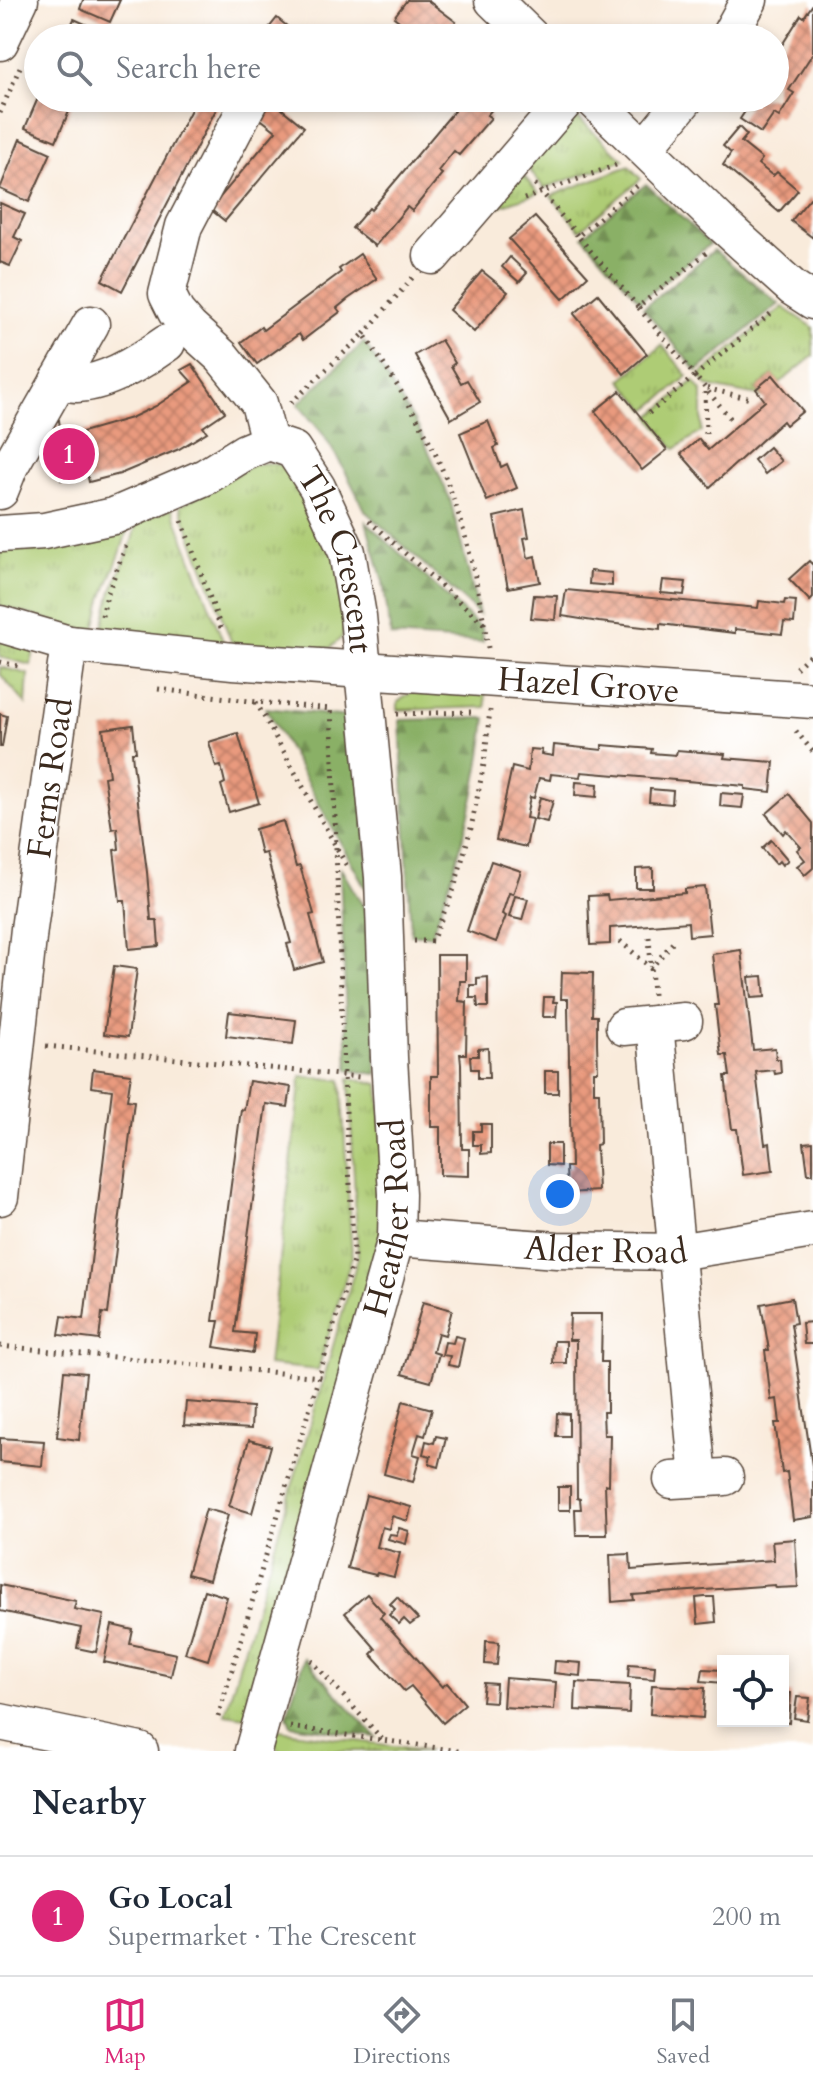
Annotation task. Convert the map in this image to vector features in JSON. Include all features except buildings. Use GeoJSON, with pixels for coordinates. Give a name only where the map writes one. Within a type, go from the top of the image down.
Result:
{"type":"FeatureCollection","features":[{"type":"Feature","properties":{"kind":"street"},"geometry":{"type":"LineString","coordinates":[[0,42],[20,0]]}},
{"type":"Feature","properties":{"kind":"street"},"geometry":{"type":"LineString","coordinates":[[493,0],[518,24]]}},
{"type":"Feature","properties":{"kind":"street"},"geometry":{"type":"LineString","coordinates":[[736,24],[749,0]]}},
{"type":"Feature","properties":{"kind":"street"},"geometry":{"type":"LineString","coordinates":[[244,112],[184,226],[167,294],[176,312],[222,357],[259,403],[267,435]]}},
{"type":"Feature","properties":{"kind":"street"},"geometry":{"type":"LineString","coordinates":[[432,256],[556,112]]}},
{"type":"Feature","properties":{"kind":"street"},"geometry":{"type":"LineString","coordinates":[[607,112],[731,232],[805,296]]}},
{"type":"Feature","properties":{"kind":"street"},"geometry":{"type":"LineString","coordinates":[[652,155],[678,112]]}},
{"type":"Feature","properties":{"kind":"street"},"geometry":{"type":"LineString","coordinates":[[0,491],[10,466],[91,324]]}},
{"type":"Feature","properties":{"kind":"street"},"geometry":{"type":"LineString","coordinates":[[58,381],[75,384],[111,375],[143,360],[167,343]]}},
{"type":"Feature","properties":{"kind":"street","name":"The Crescent"},"geometry":{"type":"LineString","coordinates":[[0,534],[44,531],[114,516],[205,477],[267,435],[293,450],[317,487],[347,552],[358,616],[347,669],[69,644],[0,624]]}},
{"type":"Feature","properties":{"kind":"street","name":"Ferns Road"},"geometry":{"type":"LineString","coordinates":[[0,1197],[29,929],[69,644]]}},
{"type":"Feature","properties":{"kind":"street","name":"Hazel Grove"},"geometry":{"type":"LineString","coordinates":[[347,669],[490,696],[813,700]]}},
{"type":"Feature","properties":{"kind":"street","name":"Heather Road"},"geometry":{"type":"LineString","coordinates":[[257,1737],[396,1238],[397,1194],[383,877],[368,714],[347,669]]}},
{"type":"Feature","properties":{"kind":"street"},"geometry":{"type":"LineString","coordinates":[[654,1024],[699,1478]]}},
{"type":"Feature","properties":{"kind":"street","name":"Alder Road"},"geometry":{"type":"LineString","coordinates":[[396,1238],[557,1250],[677,1252],[813,1230]]}},
{"type":"Feature","properties":{"kind":"street"},"geometry":{"type":"LineString","coordinates":[[0,1722],[140,1751]]}},
{"type":"Feature","properties":{"kind":"path"},"geometry":{"type":"LineString","coordinates":[[516,202],[652,155]]}},
{"type":"Feature","properties":{"kind":"path"},"geometry":{"type":"LineString","coordinates":[[578,236],[652,155]]}},
{"type":"Feature","properties":{"kind":"path"},"geometry":{"type":"LineString","coordinates":[[516,160],[731,419]]}},
{"type":"Feature","properties":{"kind":"path"},"geometry":{"type":"LineString","coordinates":[[638,307],[731,232]]}},
{"type":"Feature","properties":{"kind":"path"},"geometry":{"type":"LineString","coordinates":[[267,435],[364,334],[432,256]]}},
{"type":"Feature","properties":{"kind":"path"},"geometry":{"type":"LineString","coordinates":[[649,413],[805,296]]}},
{"type":"Feature","properties":{"kind":"path"},"geometry":{"type":"LineString","coordinates":[[364,334],[416,417],[439,461],[463,528],[490,655],[484,764],[454,889],[432,941],[385,943]]}},
{"type":"Feature","properties":{"kind":"path"},"geometry":{"type":"LineString","coordinates":[[705,388],[751,399]]}},
{"type":"Feature","properties":{"kind":"path"},"geometry":{"type":"LineString","coordinates":[[705,388],[706,434]]}},
{"type":"Feature","properties":{"kind":"path"},"geometry":{"type":"LineString","coordinates":[[171,492],[233,661],[350,870]]}},
{"type":"Feature","properties":{"kind":"path"},"geometry":{"type":"LineString","coordinates":[[329,512],[358,511],[485,625]]}},
{"type":"Feature","properties":{"kind":"path"},"geometry":{"type":"LineString","coordinates":[[218,1717],[322,1378],[354,1258],[331,709],[347,669]]}},
{"type":"Feature","properties":{"kind":"path"},"geometry":{"type":"LineString","coordinates":[[257,702],[368,714],[490,696]]}},
{"type":"Feature","properties":{"kind":"path"},"geometry":{"type":"LineString","coordinates":[[649,937],[654,1024]]}},
{"type":"Feature","properties":{"kind":"path"},"geometry":{"type":"LineString","coordinates":[[651,968],[675,940]]}},
{"type":"Feature","properties":{"kind":"path"},"geometry":{"type":"LineString","coordinates":[[620,941],[651,968]]}},
{"type":"Feature","properties":{"kind":"path"},"geometry":{"type":"LineString","coordinates":[[17,1043],[390,1080]]}},
{"type":"Feature","properties":{"kind":"path"},"geometry":{"type":"LineString","coordinates":[[0,1346],[322,1378]]}},
{"type":"Feature","properties":{"kind":"path"},"geometry":{"type":"LineString","coordinates":[[286,1633],[382,1740]]}},
{"type":"Feature","properties":{"kind":"path"},"geometry":{"type":"LineString","coordinates":[[257,1737],[382,1740],[459,1751]]}},
{"type":"Feature","properties":{"kind":"green space"},"geometry":{"type":"Polygon","coordinates":[[[576,116],[624,160],[544,188],[523,162],[558,119],[576,116]]]}},
{"type":"Feature","properties":{"kind":"green space"},"geometry":{"type":"Polygon","coordinates":[[[629,166],[641,179],[580,230],[551,196],[629,166]]]}},
{"type":"Feature","properties":{"kind":"green space"},"geometry":{"type":"Polygon","coordinates":[[[518,169],[538,193],[480,213],[518,169]]]}},
{"type":"Feature","properties":{"kind":"green space"},"geometry":{"type":"Polygon","coordinates":[[[646,184],[710,244],[640,301],[583,236],[646,184]]]}},
{"type":"Feature","properties":{"kind":"green space"},"geometry":{"type":"Polygon","coordinates":[[[714,250],[779,304],[697,371],[643,308],[714,250]]]}},
{"type":"Feature","properties":{"kind":"green space"},"geometry":{"type":"Polygon","coordinates":[[[783,307],[813,327],[813,356],[780,383],[772,375],[756,389],[763,397],[707,386],[700,375],[783,307]]]}},
{"type":"Feature","properties":{"kind":"green space"},"geometry":{"type":"Polygon","coordinates":[[[364,342],[418,427],[450,499],[479,614],[366,512],[323,434],[298,404],[364,342]]]}},
{"type":"Feature","properties":{"kind":"green space"},"geometry":{"type":"Polygon","coordinates":[[[662,345],[688,376],[647,410],[621,380],[662,345]]]}},
{"type":"Feature","properties":{"kind":"green space"},"geometry":{"type":"Polygon","coordinates":[[[694,381],[702,391],[702,431],[675,449],[650,417],[694,381]]]}},
{"type":"Feature","properties":{"kind":"green space"},"geometry":{"type":"Polygon","coordinates":[[[266,463],[292,470],[331,539],[347,613],[342,637],[330,648],[307,651],[233,646],[180,506],[253,465],[266,463]]]}},
{"type":"Feature","properties":{"kind":"green space"},"geometry":{"type":"Polygon","coordinates":[[[172,508],[226,649],[101,635],[112,590],[130,548],[137,522],[172,508]]]}},
{"type":"Feature","properties":{"kind":"green space"},"geometry":{"type":"Polygon","coordinates":[[[366,522],[482,629],[483,642],[391,636],[383,582],[366,522]]]}},
{"type":"Feature","properties":{"kind":"green space"},"geometry":{"type":"Polygon","coordinates":[[[129,525],[102,599],[94,633],[0,606],[0,548],[129,525]]]}},
{"type":"Feature","properties":{"kind":"green space"},"geometry":{"type":"Polygon","coordinates":[[[0,635],[34,650],[31,665],[0,657],[0,635]]]}},
{"type":"Feature","properties":{"kind":"green space"},"geometry":{"type":"Polygon","coordinates":[[[0,667],[28,674],[26,704],[0,674],[0,667]]]}},
{"type":"Feature","properties":{"kind":"green space"},"geometry":{"type":"Polygon","coordinates":[[[413,691],[485,692],[486,707],[398,710],[398,702],[413,691]]]}},
{"type":"Feature","properties":{"kind":"green space"},"geometry":{"type":"Polygon","coordinates":[[[266,708],[357,718],[370,896],[266,708]]]}},
{"type":"Feature","properties":{"kind":"green space"},"geometry":{"type":"Polygon","coordinates":[[[486,718],[472,801],[441,909],[431,935],[411,935],[400,720],[486,718]]]}},
{"type":"Feature","properties":{"kind":"green space"},"geometry":{"type":"Polygon","coordinates":[[[340,867],[369,916],[377,1074],[348,1070],[340,867]]]}},
{"type":"Feature","properties":{"kind":"green space"},"geometry":{"type":"Polygon","coordinates":[[[301,1076],[341,1080],[352,1256],[318,1370],[268,1365],[301,1076]]]}},
{"type":"Feature","properties":{"kind":"green space"},"geometry":{"type":"Polygon","coordinates":[[[349,1078],[379,1084],[387,1223],[245,1717],[225,1714],[358,1257],[349,1078]]]}},
{"type":"Feature","properties":{"kind":"green space"},"geometry":{"type":"Polygon","coordinates":[[[304,1658],[376,1737],[291,1725],[287,1716],[304,1658]]]}},
{"type":"Feature","properties":{"kind":"green space"},"geometry":{"type":"Polygon","coordinates":[[[272,1729],[429,1751],[280,1751],[271,1738],[272,1729]]]}},
{"type":"Feature","properties":{"kind":"place","name":"Go Local"},"geometry":{"type":"Point","coordinates":[69,454]}}]}
